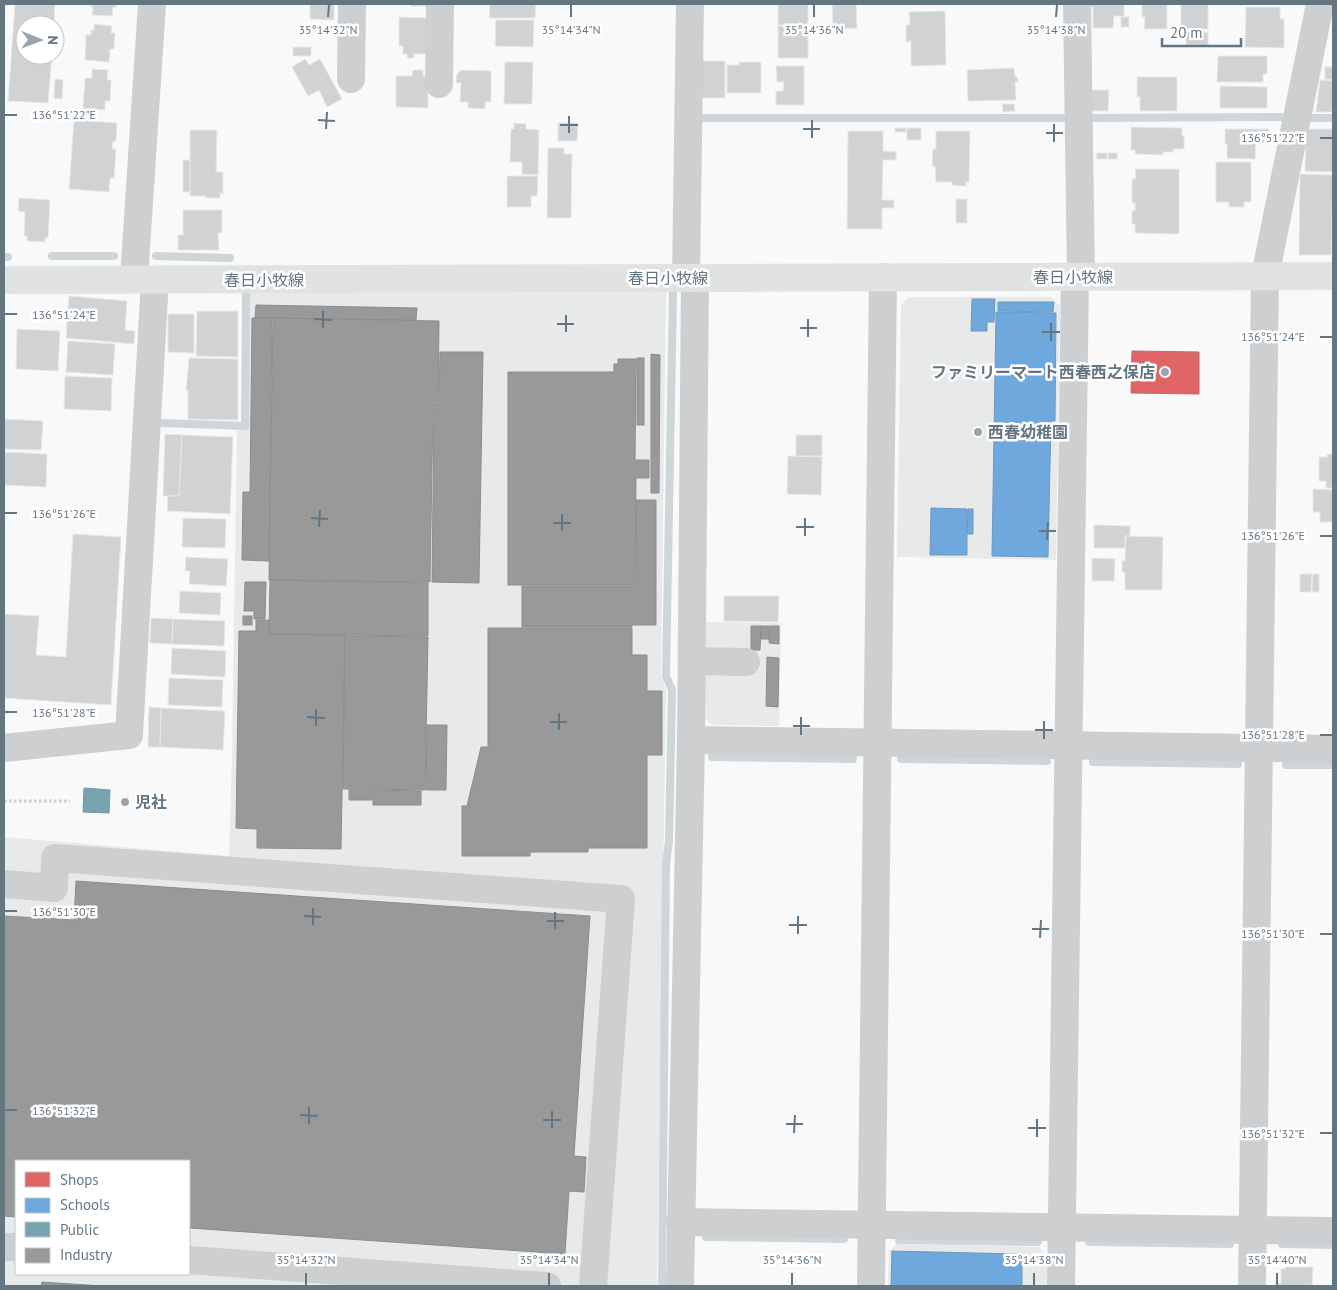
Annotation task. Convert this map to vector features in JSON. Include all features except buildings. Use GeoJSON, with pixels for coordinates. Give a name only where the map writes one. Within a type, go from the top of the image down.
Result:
{"type":"FeatureCollection","features":[{"type":"Feature","properties":{"kind":"main road","name":"春日小牧線"},"geometry":{"type":"LineString","coordinates":[[4,280],[1333,276]]}},
{"type":"Feature","properties":{"kind":"street"},"geometry":{"type":"LineString","coordinates":[[4,748],[129,735],[145,280],[152,4]]}},
{"type":"Feature","properties":{"kind":"street"},"geometry":{"type":"LineString","coordinates":[[351,79],[352,4]]}},
{"type":"Feature","properties":{"kind":"street"},"geometry":{"type":"LineString","coordinates":[[439,84],[440,4]]}},
{"type":"Feature","properties":{"kind":"street"},"geometry":{"type":"LineString","coordinates":[[680,1286],[692,661],[690,4]]}},
{"type":"Feature","properties":{"kind":"street"},"geometry":{"type":"LineString","coordinates":[[1062,1286],[1069,745],[1078,277],[1076,4]]}},
{"type":"Feature","properties":{"kind":"street"},"geometry":{"type":"LineString","coordinates":[[1252,1286],[1265,276],[1320,4]]}},
{"type":"Feature","properties":{"kind":"street"},"geometry":{"type":"LineString","coordinates":[[871,1286],[883,277]]}},
{"type":"Feature","properties":{"kind":"street"},"geometry":{"type":"LineString","coordinates":[[692,661],[746,662]]}},
{"type":"Feature","properties":{"kind":"street"},"geometry":{"type":"LineString","coordinates":[[691,740],[1333,749]]}},
{"type":"Feature","properties":{"kind":"street"},"geometry":{"type":"LineString","coordinates":[[4,884],[54,888],[56,858],[621,899],[593,1286]]}},
{"type":"Feature","properties":{"kind":"street"},"geometry":{"type":"LineString","coordinates":[[680,1222],[1333,1231]]}},
{"type":"Feature","properties":{"kind":"street"},"geometry":{"type":"LineString","coordinates":[[190,1260],[547,1286]]}},
{"type":"Feature","properties":{"kind":"path"},"geometry":{"type":"LineString","coordinates":[[4,801],[70,801]]}},
{"type":"Feature","properties":{"kind":"shaded area"},"geometry":{"type":"Polygon","coordinates":[[[666,292],[661,674],[666,691],[657,1286],[4,1286],[4,837],[229,856],[237,430],[247,429],[248,293],[666,292]]]}},
{"type":"Feature","properties":{"kind":"shaded area","name":"西春幼稚園"},"geometry":{"type":"Polygon","coordinates":[[[908,297],[1051,297],[1060,306],[1056,560],[897,557],[901,305],[908,297]]]}},
{"type":"Feature","properties":{"kind":"shaded area"},"geometry":{"type":"Polygon","coordinates":[[[703,622],[781,623],[779,726],[712,725],[702,715],[703,622]]]}},
{"type":"Feature","properties":{"kind":"shaded area"},"geometry":{"type":"Polygon","coordinates":[[[896,1244],[1039,1247],[1047,1256],[1047,1286],[888,1286],[889,1251],[896,1244]]]}},
{"type":"Feature","properties":{"kind":"waterway"},"geometry":{"type":"LineString","coordinates":[[1089,118],[1281,117]]}},
{"type":"Feature","properties":{"kind":"waterway"},"geometry":{"type":"LineString","coordinates":[[698,118],[1064,118]]}},
{"type":"Feature","properties":{"kind":"waterway"},"geometry":{"type":"LineString","coordinates":[[1308,118],[1333,118]]}},
{"type":"Feature","properties":{"kind":"waterway"},"geometry":{"type":"LineString","coordinates":[[52,256],[114,256]]}},
{"type":"Feature","properties":{"kind":"waterway"},"geometry":{"type":"LineString","coordinates":[[156,256],[230,258]]}},
{"type":"Feature","properties":{"kind":"waterway"},"geometry":{"type":"LineString","coordinates":[[162,423],[245,426],[246,293]]}},
{"type":"Feature","properties":{"kind":"waterway"},"geometry":{"type":"LineString","coordinates":[[662,1286],[666,864],[669,841],[672,690],[666,676],[673,293]]}},
{"type":"Feature","properties":{"kind":"waterway"},"geometry":{"type":"LineString","coordinates":[[712,757],[853,759]]}},
{"type":"Feature","properties":{"kind":"waterway"},"geometry":{"type":"LineString","coordinates":[[901,759],[1047,761]]}},
{"type":"Feature","properties":{"kind":"waterway"},"geometry":{"type":"LineString","coordinates":[[1093,762],[1238,764]]}},
{"type":"Feature","properties":{"kind":"waterway"},"geometry":{"type":"LineString","coordinates":[[1286,765],[1333,765]]}},
{"type":"Feature","properties":{"kind":"waterway"},"geometry":{"type":"LineString","coordinates":[[706,1237],[844,1239]]}},
{"type":"Feature","properties":{"kind":"waterway"},"geometry":{"type":"LineString","coordinates":[[899,1240],[1038,1242]]}},
{"type":"Feature","properties":{"kind":"waterway"},"geometry":{"type":"LineString","coordinates":[[1089,1242],[1230,1244]]}},
{"type":"Feature","properties":{"kind":"waterway"},"geometry":{"type":"LineString","coordinates":[[1282,1244],[1333,1245]]}},
{"type":"Feature","properties":{"kind":"place","name":"ファミリーマート西春西之保店"},"geometry":{"type":"Point","coordinates":[1165,372]}},
{"type":"Feature","properties":{"kind":"place","name":"西春幼稚園"},"geometry":{"type":"Point","coordinates":[978,432]}},
{"type":"Feature","properties":{"kind":"place","name":"児社"},"geometry":{"type":"Point","coordinates":[125,802]}}]}
